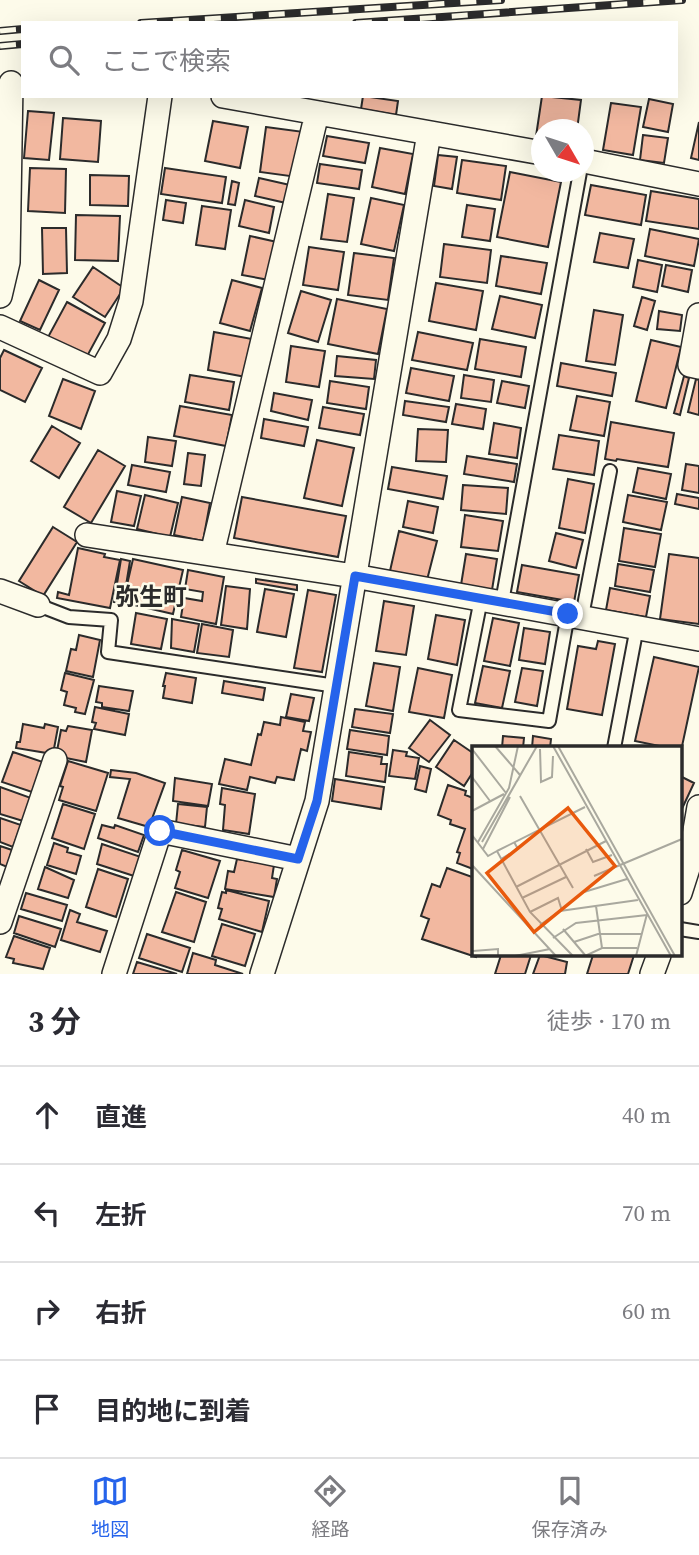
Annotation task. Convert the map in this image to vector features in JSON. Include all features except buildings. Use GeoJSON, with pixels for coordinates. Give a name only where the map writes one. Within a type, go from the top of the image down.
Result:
{"type":"FeatureCollection","features":[{"type":"Feature","properties":{"kind":"street"},"geometry":{"type":"LineString","coordinates":[[0,296],[8,262],[11,83]]}},
{"type":"Feature","properties":{"kind":"street"},"geometry":{"type":"LineString","coordinates":[[0,327],[100,373],[119,339],[131,301],[160,98]]}},
{"type":"Feature","properties":{"kind":"street"},"geometry":{"type":"LineString","coordinates":[[234,98],[531,151]]}},
{"type":"Feature","properties":{"kind":"street"},"geometry":{"type":"LineString","coordinates":[[212,554],[317,113]]}},
{"type":"Feature","properties":{"kind":"street"},"geometry":{"type":"LineString","coordinates":[[262,974],[317,801],[429,133]]}},
{"type":"Feature","properties":{"kind":"street"},"geometry":{"type":"LineString","coordinates":[[594,163],[699,184]]}},
{"type":"Feature","properties":{"kind":"street"},"geometry":{"type":"LineString","coordinates":[[699,315],[690,365],[699,367]]}},
{"type":"Feature","properties":{"kind":"street"},"geometry":{"type":"LineString","coordinates":[[87,535],[355,576],[699,639]]}},
{"type":"Feature","properties":{"kind":"street"},"geometry":{"type":"LineString","coordinates":[[0,591],[38,605]]}},
{"type":"Feature","properties":{"kind":"street"},"geometry":{"type":"LineString","coordinates":[[0,922],[55,760]]}},
{"type":"Feature","properties":{"kind":"street"},"geometry":{"type":"LineString","coordinates":[[682,887],[689,865],[699,807]]}},
{"type":"Feature","properties":{"kind":"street"},"geometry":{"type":"LineString","coordinates":[[114,974],[160,831],[298,859]]}},
{"type":"Feature","properties":{"kind":"street"},"geometry":{"type":"LineString","coordinates":[[652,974],[659,956]]}},
{"type":"Feature","properties":{"kind":"lane"},"geometry":{"type":"LineString","coordinates":[[578,182],[491,601],[459,710],[549,721],[610,471]]}},
{"type":"Feature","properties":{"kind":"lane"},"geometry":{"type":"LineString","coordinates":[[38,605],[69,617],[111,620],[108,652],[336,685]]}},
{"type":"Feature","properties":{"kind":"lane"},"geometry":{"type":"LineString","coordinates":[[614,746],[637,627]]}},
{"type":"Feature","properties":{"kind":"railway"},"geometry":{"type":"LineString","coordinates":[[172,21],[501,0]]}},
{"type":"Feature","properties":{"kind":"railway"},"geometry":{"type":"LineString","coordinates":[[384,21],[682,0]]}},
{"type":"Feature","properties":{"kind":"railway"},"geometry":{"type":"LineString","coordinates":[[0,31],[21,29]]}},
{"type":"Feature","properties":{"kind":"railway"},"geometry":{"type":"LineString","coordinates":[[0,46],[21,44]]}},
{"type":"Feature","properties":{"kind":"district","name":"弥生町"},"geometry":{"type":"Point","coordinates":[151,596]}},
{"type":"Feature","properties":{"kind":"route"},"geometry":{"type":"LineString","coordinates":[[160,831],[298,859],[317,801],[355,576],[568,614]]}}]}
